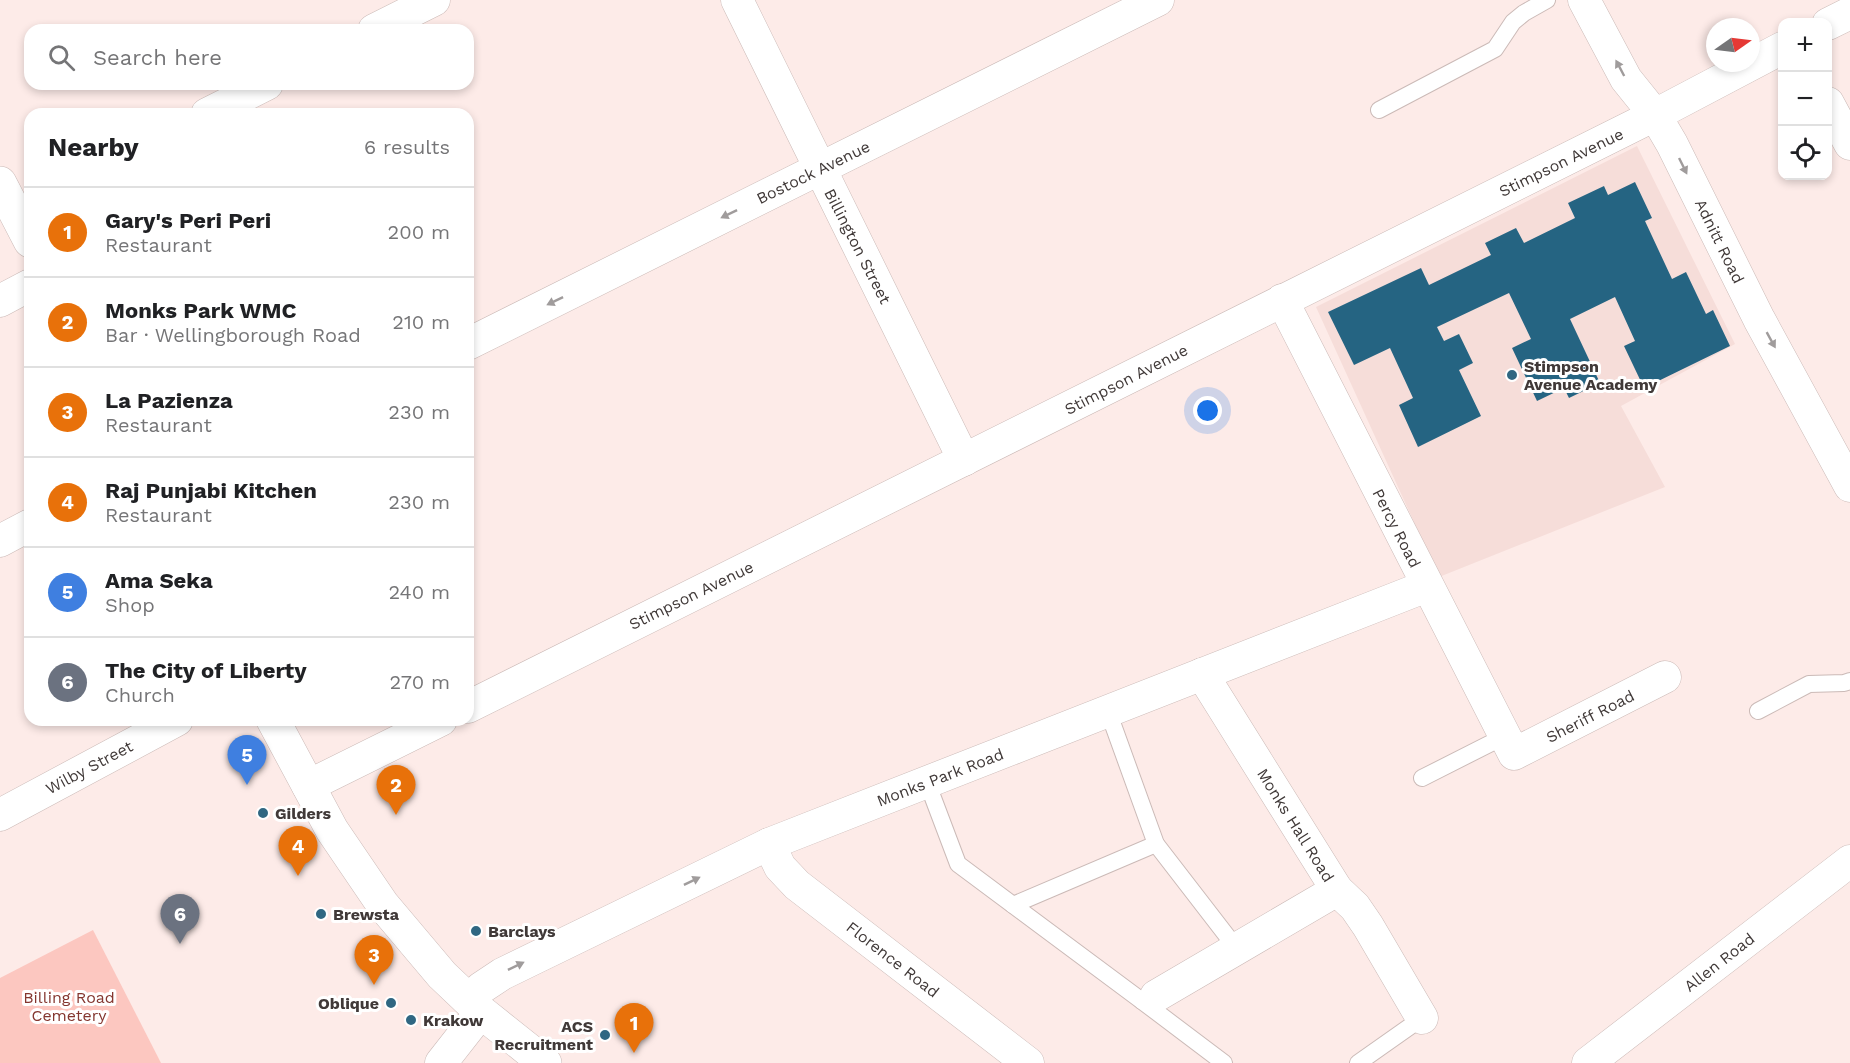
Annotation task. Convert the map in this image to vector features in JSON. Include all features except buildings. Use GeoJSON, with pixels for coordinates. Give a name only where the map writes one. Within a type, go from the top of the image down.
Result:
{"type":"FeatureCollection","features":[{"type":"Feature","properties":{"kind":"main road"},"geometry":{"type":"LineString","coordinates":[[15,199],[24,224]]}},
{"type":"Feature","properties":{"kind":"main road"},"geometry":{"type":"LineString","coordinates":[[276,726],[332,830],[383,905],[432,964],[475,1006],[545,1063]]}},
{"type":"Feature","properties":{"kind":"street"},"geometry":{"type":"LineString","coordinates":[[386,24],[434,0]]}},
{"type":"Feature","properties":{"kind":"street","name":"Billington Street"},"geometry":{"type":"LineString","coordinates":[[737,0],[819,170],[964,459]]}},
{"type":"Feature","properties":{"kind":"street","name":"Bostock Avenue"},"geometry":{"type":"LineString","coordinates":[[474,341],[1158,0]]}},
{"type":"Feature","properties":{"kind":"street","name":"Adnitt Road"},"geometry":{"type":"LineString","coordinates":[[1584,0],[1626,79],[1654,115],[1672,144],[1759,319],[1850,486]]}},
{"type":"Feature","properties":{"kind":"street"},"geometry":{"type":"LineString","coordinates":[[1832,22],[1850,13]]}},
{"type":"Feature","properties":{"kind":"street","name":"Stimpson Avenue"},"geometry":{"type":"LineString","coordinates":[[474,704],[1654,115],[1778,50]]}},
{"type":"Feature","properties":{"kind":"street"},"geometry":{"type":"LineString","coordinates":[[219,108],[255,90]]}},
{"type":"Feature","properties":{"kind":"street"},"geometry":{"type":"LineString","coordinates":[[1832,112],[1850,144]]}},
{"type":"Feature","properties":{"kind":"street"},"geometry":{"type":"LineString","coordinates":[[0,301],[24,288]]}},
{"type":"Feature","properties":{"kind":"street","name":"Percy Road"},"geometry":{"type":"LineString","coordinates":[[1282,300],[1510,745]]}},
{"type":"Feature","properties":{"kind":"street"},"geometry":{"type":"LineString","coordinates":[[0,541],[24,528]]}},
{"type":"Feature","properties":{"kind":"street","name":"Monks Park Road"},"geometry":{"type":"LineString","coordinates":[[441,1063],[475,1006],[481,988],[502,974],[769,844],[1427,586]]}},
{"type":"Feature","properties":{"kind":"street","name":"Monks Hall Road"},"geometry":{"type":"LineString","coordinates":[[1149,999],[1337,890],[1202,674]]}},
{"type":"Feature","properties":{"kind":"street","name":"Sheriff Road"},"geometry":{"type":"LineString","coordinates":[[1510,745],[1665,677]]}},
{"type":"Feature","properties":{"kind":"street","name":"Wilby Street"},"geometry":{"type":"LineString","coordinates":[[0,815],[166,726]]}},
{"type":"Feature","properties":{"kind":"street"},"geometry":{"type":"LineString","coordinates":[[308,786],[429,726]]}},
{"type":"Feature","properties":{"kind":"street","name":"Florence Road"},"geometry":{"type":"LineString","coordinates":[[769,844],[780,867],[797,885],[1028,1063]]}},
{"type":"Feature","properties":{"kind":"street","name":"Allen Road"},"geometry":{"type":"LineString","coordinates":[[1588,1063],[1850,861]]}},
{"type":"Feature","properties":{"kind":"street"},"geometry":{"type":"LineString","coordinates":[[1337,890],[1355,907],[1368,926],[1422,1018]]}},
{"type":"Feature","properties":{"kind":"lane"},"geometry":{"type":"LineString","coordinates":[[1379,110],[1495,49],[1513,22],[1547,0]]}},
{"type":"Feature","properties":{"kind":"lane"},"geometry":{"type":"LineString","coordinates":[[1758,711],[1809,684],[1850,681]]}},
{"type":"Feature","properties":{"kind":"lane"},"geometry":{"type":"LineString","coordinates":[[1108,711],[1156,844],[1237,949]]}},
{"type":"Feature","properties":{"kind":"lane"},"geometry":{"type":"LineString","coordinates":[[1422,778],[1510,745]]}},
{"type":"Feature","properties":{"kind":"lane"},"geometry":{"type":"LineString","coordinates":[[927,782],[958,864],[1149,999],[1224,1063]]}},
{"type":"Feature","properties":{"kind":"lane"},"geometry":{"type":"LineString","coordinates":[[1013,905],[1156,844]]}},
{"type":"Feature","properties":{"kind":"lane"},"geometry":{"type":"LineString","coordinates":[[1358,1063],[1422,1018]]}},
{"type":"Feature","properties":{"kind":"shaded area","name":"Stimpson Avenue Academy"},"geometry":{"type":"Polygon","coordinates":[[[1637,146],[1735,344],[1621,406],[1665,487],[1439,577],[1316,307],[1637,146]]]}},
{"type":"Feature","properties":{"kind":"green space","name":"Billing Road Cemetery"},"geometry":{"type":"Polygon","coordinates":[[[93,930],[161,1063],[0,1063],[0,978],[93,930]]]}},
{"type":"Feature","properties":{"kind":"place","name":"Stimpson Avenue Academy"},"geometry":{"type":"Point","coordinates":[1512,375]}},
{"type":"Feature","properties":{"kind":"place","name":"Ama Seka"},"geometry":{"type":"Point","coordinates":[247,785]}},
{"type":"Feature","properties":{"kind":"place","name":"Gilders"},"geometry":{"type":"Point","coordinates":[263,813]}},
{"type":"Feature","properties":{"kind":"place","name":"Monks Park WMC"},"geometry":{"type":"Point","coordinates":[396,815]}},
{"type":"Feature","properties":{"kind":"place","name":"Raj Punjabi Kitchen"},"geometry":{"type":"Point","coordinates":[298,876]}},
{"type":"Feature","properties":{"kind":"place","name":"Brewsta"},"geometry":{"type":"Point","coordinates":[321,914]}},
{"type":"Feature","properties":{"kind":"place","name":"Barclays"},"geometry":{"type":"Point","coordinates":[476,931]}},
{"type":"Feature","properties":{"kind":"place","name":"The City of Liberty"},"geometry":{"type":"Point","coordinates":[180,944]}},
{"type":"Feature","properties":{"kind":"place","name":"La Pazienza"},"geometry":{"type":"Point","coordinates":[374,985]}},
{"type":"Feature","properties":{"kind":"place","name":"Oblique"},"geometry":{"type":"Point","coordinates":[391,1003]}},
{"type":"Feature","properties":{"kind":"place","name":"Krakow"},"geometry":{"type":"Point","coordinates":[411,1020]}},
{"type":"Feature","properties":{"kind":"place","name":"ACS Recruitment"},"geometry":{"type":"Point","coordinates":[605,1035]}},
{"type":"Feature","properties":{"kind":"place","name":"Gary's Peri Peri"},"geometry":{"type":"Point","coordinates":[634,1053]}}]}
